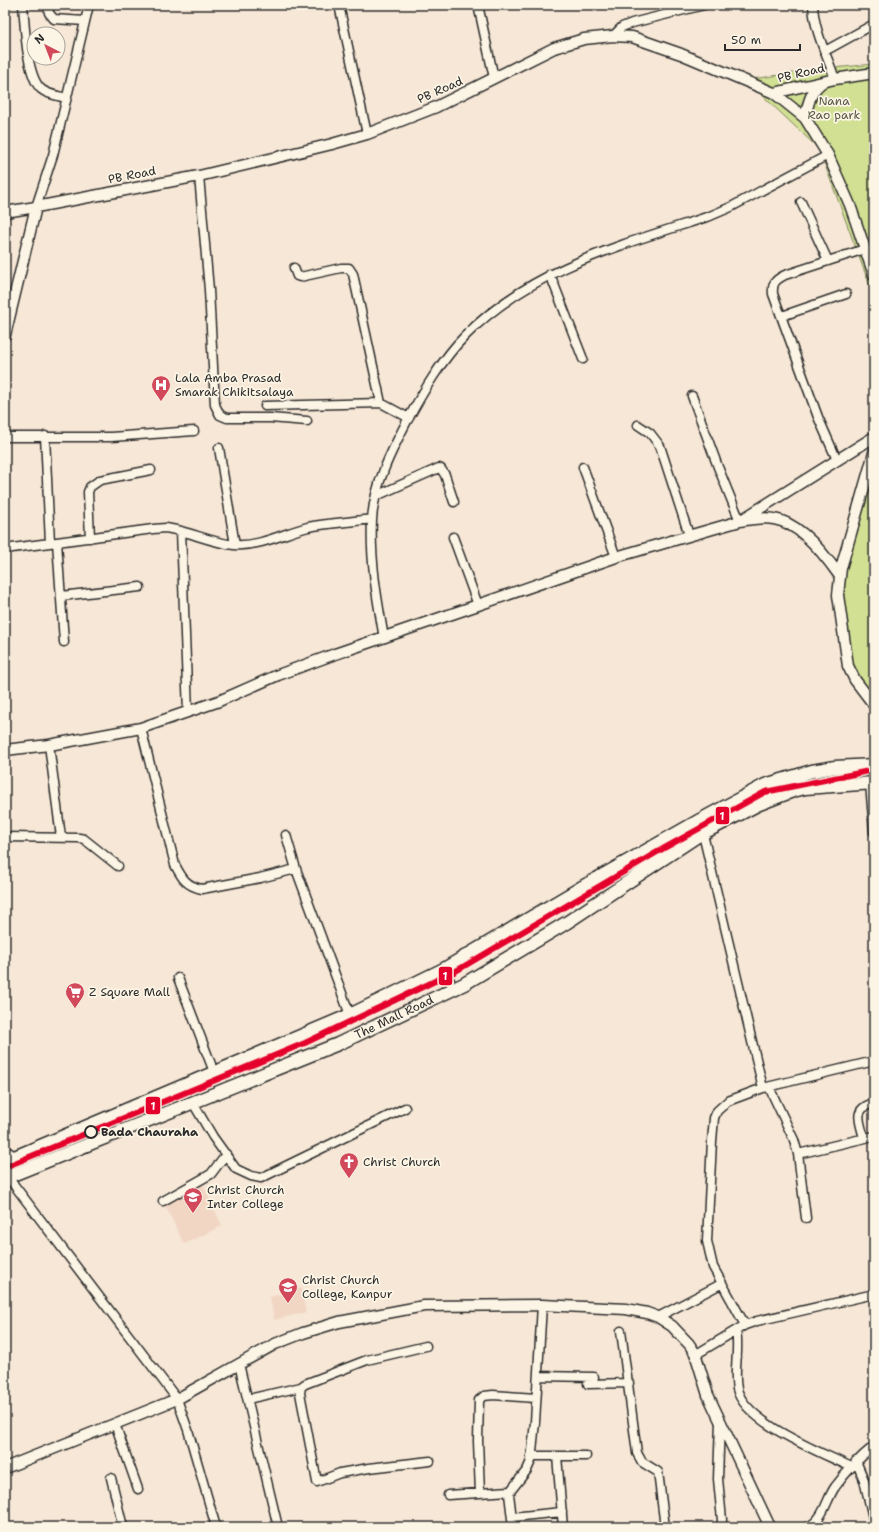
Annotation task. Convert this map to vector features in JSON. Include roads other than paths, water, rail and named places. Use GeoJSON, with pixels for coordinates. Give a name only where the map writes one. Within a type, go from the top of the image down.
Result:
{"type":"FeatureCollection","features":[{"type":"Feature","properties":{"kind":"main road","name":"The Mall Road"},"geometry":{"type":"LineString","coordinates":[[8,1156],[350,1015],[444,969],[537,913],[700,820],[765,785],[812,771],[872,763]]}},
{"type":"Feature","properties":{"kind":"main road","name":"The Mall Road"},"geometry":{"type":"LineString","coordinates":[[7,1177],[338,1044],[454,989],[566,923],[703,833],[757,805],[793,791],[818,786],[872,783]]}},
{"type":"Feature","properties":{"kind":"street"},"geometry":{"type":"LineString","coordinates":[[22,5],[29,56],[36,82],[47,93],[67,98]]}},
{"type":"Feature","properties":{"kind":"street"},"geometry":{"type":"LineString","coordinates":[[48,5],[49,13],[54,19],[85,21]]}},
{"type":"Feature","properties":{"kind":"street"},"geometry":{"type":"LineString","coordinates":[[5,332],[36,207],[53,155],[89,5]]}},
{"type":"Feature","properties":{"kind":"street"},"geometry":{"type":"LineString","coordinates":[[339,5],[367,134]]}},
{"type":"Feature","properties":{"kind":"street"},"geometry":{"type":"LineString","coordinates":[[478,5],[494,78]]}},
{"type":"Feature","properties":{"kind":"street"},"geometry":{"type":"LineString","coordinates":[[613,36],[622,27],[632,23],[704,5]]}},
{"type":"Feature","properties":{"kind":"street"},"geometry":{"type":"LineString","coordinates":[[813,5],[816,28],[835,79]]}},
{"type":"Feature","properties":{"kind":"street"},"geometry":{"type":"LineString","coordinates":[[825,51],[874,24]]}},
{"type":"Feature","properties":{"kind":"street","name":"PB Road"},"geometry":{"type":"LineString","coordinates":[[5,212],[199,176],[332,144],[367,134],[436,107],[554,48],[584,39],[613,36],[632,37],[681,54],[774,93],[835,79],[874,73]]}},
{"type":"Feature","properties":{"kind":"street"},"geometry":{"type":"LineString","coordinates":[[805,118],[810,99],[819,85],[824,82]]}},
{"type":"Feature","properties":{"kind":"street"},"geometry":{"type":"LineString","coordinates":[[774,93],[805,118],[828,155],[850,205],[874,275]]}},
{"type":"Feature","properties":{"kind":"street"},"geometry":{"type":"LineString","coordinates":[[384,638],[372,557],[372,519],[376,496],[391,453],[409,418],[434,374],[464,337],[489,314],[518,292],[550,274],[575,262],[710,216],[731,207],[828,155]]}},
{"type":"Feature","properties":{"kind":"street"},"geometry":{"type":"LineString","coordinates":[[199,176],[209,290],[215,405],[217,410],[220,415],[227,418],[270,418],[306,421]]}},
{"type":"Feature","properties":{"kind":"street"},"geometry":{"type":"LineString","coordinates":[[801,202],[828,261]]}},
{"type":"Feature","properties":{"kind":"street"},"geometry":{"type":"LineString","coordinates":[[837,460],[818,417],[773,294],[773,286],[774,282],[785,275],[865,249]]}},
{"type":"Feature","properties":{"kind":"street"},"geometry":{"type":"LineString","coordinates":[[294,268],[297,276],[300,277],[341,268],[349,268],[353,274],[381,403]]}},
{"type":"Feature","properties":{"kind":"street"},"geometry":{"type":"LineString","coordinates":[[550,274],[583,359]]}},
{"type":"Feature","properties":{"kind":"street"},"geometry":{"type":"LineString","coordinates":[[782,316],[846,294]]}},
{"type":"Feature","properties":{"kind":"street"},"geometry":{"type":"LineString","coordinates":[[692,396],[741,520]]}},
{"type":"Feature","properties":{"kind":"street"},"geometry":{"type":"LineString","coordinates":[[265,406],[381,403],[409,418]]}},
{"type":"Feature","properties":{"kind":"street"},"geometry":{"type":"LineString","coordinates":[[638,425],[650,433],[660,446],[690,535]]}},
{"type":"Feature","properties":{"kind":"street"},"geometry":{"type":"LineString","coordinates":[[5,437],[111,437],[194,432]]}},
{"type":"Feature","properties":{"kind":"street"},"geometry":{"type":"LineString","coordinates":[[45,436],[54,543],[61,596],[64,642]]}},
{"type":"Feature","properties":{"kind":"street"},"geometry":{"type":"LineString","coordinates":[[741,520],[874,437]]}},
{"type":"Feature","properties":{"kind":"street"},"geometry":{"type":"LineString","coordinates":[[219,448],[235,545]]}},
{"type":"Feature","properties":{"kind":"street"},"geometry":{"type":"LineString","coordinates":[[874,454],[839,575],[838,604],[848,666],[855,680],[874,705]]}},
{"type":"Feature","properties":{"kind":"street"},"geometry":{"type":"LineString","coordinates":[[583,467],[616,557]]}},
{"type":"Feature","properties":{"kind":"street"},"geometry":{"type":"LineString","coordinates":[[376,496],[441,468],[445,475],[454,502]]}},
{"type":"Feature","properties":{"kind":"street"},"geometry":{"type":"LineString","coordinates":[[90,538],[88,492],[90,487],[100,480],[151,470]]}},
{"type":"Feature","properties":{"kind":"street"},"geometry":{"type":"LineString","coordinates":[[5,750],[49,745],[141,728],[219,701],[292,670],[616,557],[741,520],[761,518],[775,519],[788,524],[821,551],[839,575]]}},
{"type":"Feature","properties":{"kind":"street"},"geometry":{"type":"LineString","coordinates":[[5,549],[166,528],[235,545],[261,542],[292,531],[310,527],[372,519]]}},
{"type":"Feature","properties":{"kind":"street"},"geometry":{"type":"LineString","coordinates":[[181,531],[188,712]]}},
{"type":"Feature","properties":{"kind":"street"},"geometry":{"type":"LineString","coordinates":[[454,537],[478,605]]}},
{"type":"Feature","properties":{"kind":"street"},"geometry":{"type":"LineString","coordinates":[[61,596],[140,587]]}},
{"type":"Feature","properties":{"kind":"street"},"geometry":{"type":"LineString","coordinates":[[141,728],[175,865],[182,878],[193,887],[202,889],[260,878],[296,869]]}},
{"type":"Feature","properties":{"kind":"street"},"geometry":{"type":"LineString","coordinates":[[49,745],[61,837]]}},
{"type":"Feature","properties":{"kind":"street"},"geometry":{"type":"LineString","coordinates":[[872,783],[874,832]]}},
{"type":"Feature","properties":{"kind":"street"},"geometry":{"type":"LineString","coordinates":[[700,820],[766,1088],[791,1131],[798,1154],[806,1218]]}},
{"type":"Feature","properties":{"kind":"street"},"geometry":{"type":"LineString","coordinates":[[286,835],[296,869],[350,1015]]}},
{"type":"Feature","properties":{"kind":"street"},"geometry":{"type":"LineString","coordinates":[[5,837],[61,837],[84,839],[118,866]]}},
{"type":"Feature","properties":{"kind":"street"},"geometry":{"type":"LineString","coordinates":[[444,969],[454,989]]}},
{"type":"Feature","properties":{"kind":"street"},"geometry":{"type":"LineString","coordinates":[[178,978],[214,1072]]}},
{"type":"Feature","properties":{"kind":"street"},"geometry":{"type":"LineString","coordinates":[[745,1325],[713,1267],[707,1241],[712,1141],[714,1118],[717,1111],[728,1101],[766,1088],[874,1061]]}},
{"type":"Feature","properties":{"kind":"street"},"geometry":{"type":"LineString","coordinates":[[193,1103],[236,1169],[251,1176],[261,1178],[405,1108]]}},
{"type":"Feature","properties":{"kind":"street"},"geometry":{"type":"LineString","coordinates":[[864,1138],[859,1117],[860,1111],[865,1106],[874,1103]]}},
{"type":"Feature","properties":{"kind":"street"},"geometry":{"type":"LineString","coordinates":[[798,1154],[874,1136]]}},
{"type":"Feature","properties":{"kind":"street"},"geometry":{"type":"LineString","coordinates":[[163,1200],[211,1174],[226,1154]]}},
{"type":"Feature","properties":{"kind":"street"},"geometry":{"type":"LineString","coordinates":[[7,1177],[177,1399],[188,1430],[216,1527]]}},
{"type":"Feature","properties":{"kind":"street"},"geometry":{"type":"LineString","coordinates":[[658,1317],[722,1284]]}},
{"type":"Feature","properties":{"kind":"street"},"geometry":{"type":"LineString","coordinates":[[695,1355],[745,1325],[874,1294]]}},
{"type":"Feature","properties":{"kind":"street"},"geometry":{"type":"LineString","coordinates":[[513,1527],[509,1497],[510,1492],[530,1466],[532,1456],[542,1305]]}},
{"type":"Feature","properties":{"kind":"street"},"geometry":{"type":"LineString","coordinates":[[5,1468],[177,1399],[275,1344],[303,1333],[339,1322],[424,1306],[542,1305],[626,1309],[647,1313],[658,1317],[672,1326],[689,1344],[695,1355],[708,1395],[770,1527]]}},
{"type":"Feature","properties":{"kind":"street"},"geometry":{"type":"LineString","coordinates":[[621,1331],[637,1453],[642,1462],[658,1472],[665,1527]]}},
{"type":"Feature","properties":{"kind":"street"},"geometry":{"type":"LineString","coordinates":[[736,1331],[738,1346],[736,1380],[738,1391],[747,1406],[767,1424],[780,1432],[853,1464],[864,1480],[874,1522]]}},
{"type":"Feature","properties":{"kind":"street"},"geometry":{"type":"LineString","coordinates":[[248,1399],[301,1387],[311,1381],[367,1360],[426,1346]]}},
{"type":"Feature","properties":{"kind":"street"},"geometry":{"type":"LineString","coordinates":[[239,1364],[278,1527]]}},
{"type":"Feature","properties":{"kind":"street"},"geometry":{"type":"LineString","coordinates":[[538,1376],[594,1377]]}},
{"type":"Feature","properties":{"kind":"street"},"geometry":{"type":"LineString","coordinates":[[588,1384],[629,1383]]}},
{"type":"Feature","properties":{"kind":"street"},"geometry":{"type":"LineString","coordinates":[[301,1387],[300,1400],[317,1482],[340,1473],[430,1461]]}},
{"type":"Feature","properties":{"kind":"street"},"geometry":{"type":"LineString","coordinates":[[480,1492],[478,1442],[479,1400],[484,1396],[493,1395],[536,1398]]}},
{"type":"Feature","properties":{"kind":"street"},"geometry":{"type":"LineString","coordinates":[[720,1421],[718,1479],[722,1520],[721,1527]]}},
{"type":"Feature","properties":{"kind":"street"},"geometry":{"type":"LineString","coordinates":[[115,1424],[138,1489]]}},
{"type":"Feature","properties":{"kind":"street"},"geometry":{"type":"LineString","coordinates":[[808,1527],[819,1518],[834,1489],[853,1464],[874,1446]]}},
{"type":"Feature","properties":{"kind":"street"},"geometry":{"type":"LineString","coordinates":[[532,1456],[586,1456]]}},
{"type":"Feature","properties":{"kind":"street"},"geometry":{"type":"LineString","coordinates":[[557,1456],[564,1527]]}},
{"type":"Feature","properties":{"kind":"street"},"geometry":{"type":"LineString","coordinates":[[111,1478],[123,1527]]}},
{"type":"Feature","properties":{"kind":"street"},"geometry":{"type":"LineString","coordinates":[[448,1495],[480,1492],[510,1492]]}},
{"type":"Feature","properties":{"kind":"street"},"geometry":{"type":"LineString","coordinates":[[512,1517],[562,1512]]}},
{"type":"Feature","properties":{"kind":"place","name":"Lala Amba Prasad Smarak Chikitsalaya"},"geometry":{"type":"Point","coordinates":[161,402]}},
{"type":"Feature","properties":{"kind":"place","name":"Z Square Mall"},"geometry":{"type":"Point","coordinates":[75,1009]}},
{"type":"Feature","properties":{"kind":"place","name":"Bada Chauraha"},"geometry":{"type":"Point","coordinates":[91,1132]}},
{"type":"Feature","properties":{"kind":"place","name":"Christ Church"},"geometry":{"type":"Point","coordinates":[349,1179]}},
{"type":"Feature","properties":{"kind":"place","name":"Christ Church Inter College"},"geometry":{"type":"Point","coordinates":[193,1214]}},
{"type":"Feature","properties":{"kind":"place","name":"Christ Church College, Kanpur"},"geometry":{"type":"Point","coordinates":[288,1304]}},
{"type":"Feature","properties":{"kind":"park label","name":"Nana Rao park"},"geometry":{"type":"Point","coordinates":[834,108]}}]}
